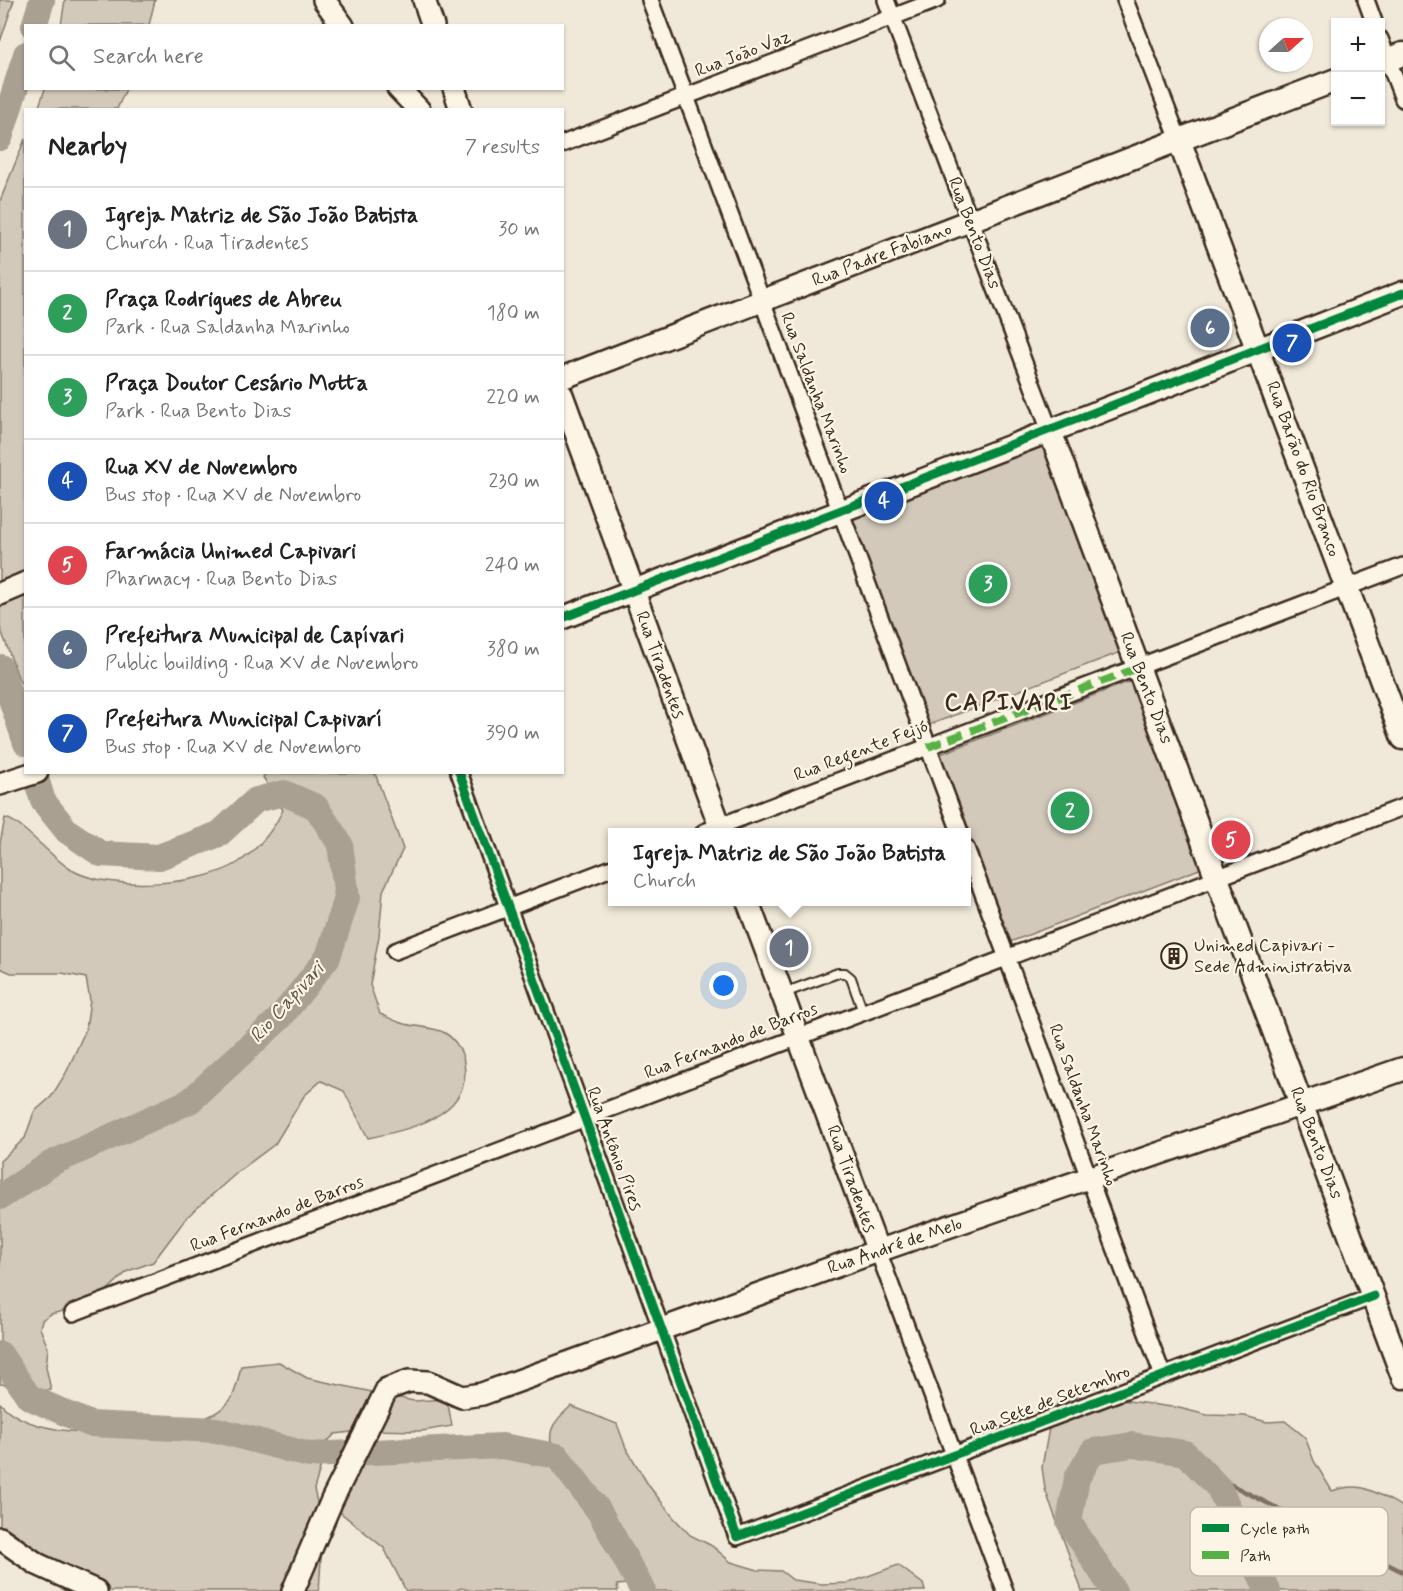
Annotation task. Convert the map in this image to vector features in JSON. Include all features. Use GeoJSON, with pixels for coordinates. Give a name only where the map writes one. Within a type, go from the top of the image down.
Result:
{"type":"FeatureCollection","features":[{"type":"Feature","properties":{"kind":"main road","name":"Rua Padre Fabiano"},"geometry":{"type":"LineString","coordinates":[[1179,140],[1331,82]]}},
{"type":"Feature","properties":{"kind":"main road","name":"Rua Barão do Rio Branco"},"geometry":{"type":"LineString","coordinates":[[1179,140],[1403,738]]}},
{"type":"Feature","properties":{"kind":"main road"},"geometry":{"type":"LineString","coordinates":[[1050,431],[1403,292]]}},
{"type":"Feature","properties":{"kind":"main road","name":"Rua Bento Dias"},"geometry":{"type":"LineString","coordinates":[[1050,431],[1403,1377]]}},
{"type":"Feature","properties":{"kind":"main road","name":"Rua André de Melo"},"geometry":{"type":"LineString","coordinates":[[1302,1104],[1403,1069]]}},
{"type":"Feature","properties":{"kind":"street"},"geometry":{"type":"LineString","coordinates":[[324,0],[342,24]]}},
{"type":"Feature","properties":{"kind":"street"},"geometry":{"type":"LineString","coordinates":[[424,0],[432,24]]}},
{"type":"Feature","properties":{"kind":"street","name":"Rua Saldanha Marinho"},"geometry":{"type":"LineString","coordinates":[[650,0],[958,828]]}},
{"type":"Feature","properties":{"kind":"street","name":"Rua Bento Dias"},"geometry":{"type":"LineString","coordinates":[[886,0],[1050,431]]}},
{"type":"Feature","properties":{"kind":"street","name":"Rua João Vaz"},"geometry":{"type":"LineString","coordinates":[[564,143],[937,0]]}},
{"type":"Feature","properties":{"kind":"street","name":"Rua Barão do Rio Branco"},"geometry":{"type":"LineString","coordinates":[[1125,0],[1179,140]]}},
{"type":"Feature","properties":{"kind":"street"},"geometry":{"type":"LineString","coordinates":[[1366,0],[1373,18]]}},
{"type":"Feature","properties":{"kind":"street"},"geometry":{"type":"LineString","coordinates":[[1388,54],[1403,99]]}},
{"type":"Feature","properties":{"kind":"street"},"geometry":{"type":"LineString","coordinates":[[401,90],[417,108]]}},
{"type":"Feature","properties":{"kind":"street"},"geometry":{"type":"LineString","coordinates":[[455,90],[460,108]]}},
{"type":"Feature","properties":{"kind":"street","name":"Rua Padre Fabiano"},"geometry":{"type":"LineString","coordinates":[[564,377],[1179,140]]}},
{"type":"Feature","properties":{"kind":"street","name":"Rua Tiradentes"},"geometry":{"type":"LineString","coordinates":[[564,401],[714,828]]}},
{"type":"Feature","properties":{"kind":"street"},"geometry":{"type":"LineString","coordinates":[[564,617],[1050,431]]}},
{"type":"Feature","properties":{"kind":"street","name":"Rua Regente Feijó"},"geometry":{"type":"LineString","coordinates":[[720,828],[1403,566]]}},
{"type":"Feature","properties":{"kind":"street"},"geometry":{"type":"LineString","coordinates":[[0,594],[24,584]]}},
{"type":"Feature","properties":{"kind":"street"},"geometry":{"type":"LineString","coordinates":[[4,783],[31,774]]}},
{"type":"Feature","properties":{"kind":"street","name":"Rua Antônio Pires"},"geometry":{"type":"LineString","coordinates":[[460,774],[737,1537]]}},
{"type":"Feature","properties":{"kind":"street","name":"Rua Fernando de Barros"},"geometry":{"type":"LineString","coordinates":[[73,1313],[1403,807]]}},
{"type":"Feature","properties":{"kind":"street","name":"Rua Saldanha Marinho"},"geometry":{"type":"LineString","coordinates":[[971,861],[1163,1376]]}},
{"type":"Feature","properties":{"kind":"street"},"geometry":{"type":"LineString","coordinates":[[395,951],[608,870]]}},
{"type":"Feature","properties":{"kind":"street","name":"Rua Tiradentes"},"geometry":{"type":"LineString","coordinates":[[750,906],[1005,1591]]}},
{"type":"Feature","properties":{"kind":"street","name":"Rua André de Melo"},"geometry":{"type":"LineString","coordinates":[[293,1591],[332,1500],[387,1389],[409,1381],[429,1382],[462,1397],[482,1394],[878,1251],[1302,1104]]}},
{"type":"Feature","properties":{"kind":"street","name":"Rua Sete de Setembro"},"geometry":{"type":"LineString","coordinates":[[737,1537],[1374,1296]]}},
{"type":"Feature","properties":{"kind":"street"},"geometry":{"type":"LineString","coordinates":[[0,1538],[37,1564],[96,1591]]}},
{"type":"Feature","properties":{"kind":"lane"},"geometry":{"type":"LineString","coordinates":[[783,994],[838,973],[845,973],[851,978],[863,1012]]}},
{"type":"Feature","properties":{"kind":"shaded area"},"geometry":{"type":"Polygon","coordinates":[[[0,0],[14,0],[0,42],[0,0]]]}},
{"type":"Feature","properties":{"kind":"shaded area"},"geometry":{"type":"Polygon","coordinates":[[[65,0],[155,0],[149,24],[61,24],[65,0]]]}},
{"type":"Feature","properties":{"kind":"shaded area"},"geometry":{"type":"Polygon","coordinates":[[[44,90],[126,90],[117,108],[38,108],[44,90]]]}},
{"type":"Feature","properties":{"kind":"shaded area"},"geometry":{"type":"Polygon","coordinates":[[[24,141],[24,687],[19,680],[0,627],[0,201],[24,141]]]}},
{"type":"Feature","properties":{"kind":"shaded area"},"geometry":{"type":"Polygon","coordinates":[[[1047,443],[1126,650],[929,725],[850,518],[1047,443]]]}},
{"type":"Feature","properties":{"kind":"shaded area"},"geometry":{"type":"Polygon","coordinates":[[[1131,681],[1202,868],[1010,942],[971,841],[971,828],[966,828],[938,755],[1131,681]]]}},
{"type":"Feature","properties":{"kind":"shaded area"},"geometry":{"type":"Polygon","coordinates":[[[266,774],[375,774],[376,776],[403,849],[383,891],[379,936],[370,985],[380,1014],[409,1025],[441,1031],[455,1042],[464,1063],[464,1081],[458,1096],[448,1108],[418,1125],[368,1138],[344,1091],[321,1081],[304,1096],[275,1144],[239,1171],[187,1217],[153,1262],[128,1271],[92,1304],[51,1314],[42,1320],[40,1328],[48,1348],[46,1367],[51,1390],[37,1391],[0,1384],[0,1161],[25,1138],[34,1112],[51,1097],[66,1073],[86,1029],[90,1000],[86,978],[62,973],[11,973],[0,968],[0,843],[5,818],[19,826],[63,864],[86,876],[130,883],[180,881],[223,870],[246,857],[265,839],[283,810],[263,777],[266,774]]]}},
{"type":"Feature","properties":{"kind":"shaded area"},"geometry":{"type":"Polygon","coordinates":[[[279,1362],[307,1378],[414,1401],[447,1399],[452,1426],[422,1431],[368,1430],[335,1434],[328,1441],[314,1489],[323,1529],[319,1591],[65,1591],[51,1575],[0,1539],[0,1403],[14,1415],[53,1429],[99,1433],[162,1431],[170,1423],[195,1421],[219,1411],[231,1399],[241,1366],[279,1362]]]}},
{"type":"Feature","properties":{"kind":"shaded area"},"geometry":{"type":"Polygon","coordinates":[[[1092,1396],[1179,1408],[1207,1415],[1245,1416],[1267,1422],[1285,1421],[1305,1437],[1314,1461],[1332,1491],[1343,1488],[1361,1488],[1377,1493],[1403,1507],[1403,1591],[1082,1591],[1045,1489],[1042,1467],[1051,1417],[1059,1400],[1064,1397],[1092,1396]]]}},
{"type":"Feature","properties":{"kind":"shaded area"},"geometry":{"type":"Polygon","coordinates":[[[571,1406],[617,1424],[626,1448],[649,1486],[674,1518],[690,1535],[712,1546],[731,1562],[758,1570],[781,1571],[793,1580],[822,1584],[849,1583],[898,1565],[923,1584],[925,1591],[642,1591],[627,1584],[617,1585],[618,1591],[473,1591],[461,1588],[455,1591],[406,1591],[384,1548],[341,1513],[334,1495],[364,1457],[433,1448],[478,1451],[543,1465],[552,1464],[555,1457],[551,1441],[552,1428],[571,1406]]]}},
{"type":"Feature","properties":{"kind":"waterway","name":"Rio Capivari"},"geometry":{"type":"LineString","coordinates":[[35,24],[42,0]]}},
{"type":"Feature","properties":{"kind":"waterway","name":"Rio Capivari"},"geometry":{"type":"LineString","coordinates":[[0,138],[24,60]]}},
{"type":"Feature","properties":{"kind":"waterway","name":"Rio Capivari"},"geometry":{"type":"LineString","coordinates":[[0,667],[24,737]]}},
{"type":"Feature","properties":{"kind":"waterway","name":"Rio Capivari"},"geometry":{"type":"LineString","coordinates":[[0,1197],[52,1163],[190,1101],[280,1018],[328,957],[347,898],[340,844],[316,807],[284,793],[256,800],[219,834],[159,857],[101,854],[67,831],[43,801],[35,774]]}},
{"type":"Feature","properties":{"kind":"waterway","name":"Rio Capivari"},"geometry":{"type":"LineString","coordinates":[[0,1354],[29,1397],[90,1424],[217,1430],[309,1455],[502,1446],[557,1456],[599,1511],[643,1591]]}},
{"type":"Feature","properties":{"kind":"waterway","name":"Rio Capivari"},"geometry":{"type":"LineString","coordinates":[[1114,1591],[1069,1522],[1077,1478],[1093,1451],[1132,1445],[1185,1453],[1219,1488],[1228,1507]]}},
{"type":"Feature","properties":{"kind":"waterway"},"geometry":{"type":"LineString","coordinates":[[1202,1470],[1275,1507]]}},
{"type":"Feature","properties":{"kind":"waterway"},"geometry":{"type":"LineString","coordinates":[[1388,1564],[1403,1572]]}},
{"type":"Feature","properties":{"kind":"waterway","name":"Rio Capivari"},"geometry":{"type":"LineString","coordinates":[[1261,1576],[1268,1591]]}},
{"type":"Feature","properties":{"kind":"marked path"},"geometry":{"type":"LineString","coordinates":[[928,747],[1138,668]]}},
{"type":"Feature","properties":{"kind":"cycle path"},"geometry":{"type":"LineString","coordinates":[[564,617],[1403,293]]}},
{"type":"Feature","properties":{"kind":"cycle path"},"geometry":{"type":"LineString","coordinates":[[460,774],[737,1537],[1374,1296]]}},
{"type":"Feature","properties":{"kind":"place","name":"Prefeitura Municipal de Capívari"},"geometry":{"type":"Point","coordinates":[1210,328]}},
{"type":"Feature","properties":{"kind":"place","name":"Prefeitura Municipal Capivarí"},"geometry":{"type":"Point","coordinates":[1292,343]}},
{"type":"Feature","properties":{"kind":"place","name":"Rua XV de Novembro"},"geometry":{"type":"Point","coordinates":[884,501]}},
{"type":"Feature","properties":{"kind":"place","name":"Praça Doutor Cesário Motta"},"geometry":{"type":"Point","coordinates":[988,584]}},
{"type":"Feature","properties":{"kind":"place","name":"Praça Rodrigues de Abreu"},"geometry":{"type":"Point","coordinates":[1070,811]}},
{"type":"Feature","properties":{"kind":"place","name":"Farmácia Unimed Capivari"},"geometry":{"type":"Point","coordinates":[1231,840]}},
{"type":"Feature","properties":{"kind":"place","name":"Igreja Matriz de São João Batista"},"geometry":{"type":"Point","coordinates":[789,948]}},
{"type":"Feature","properties":{"kind":"place","name":"Unimed Capivari - Sede Administrativa"},"geometry":{"type":"Point","coordinates":[1174,956]}},
{"type":"Feature","properties":{"kind":"district","name":"CAPIVARI"},"geometry":{"type":"Point","coordinates":[1009,703]}}]}
